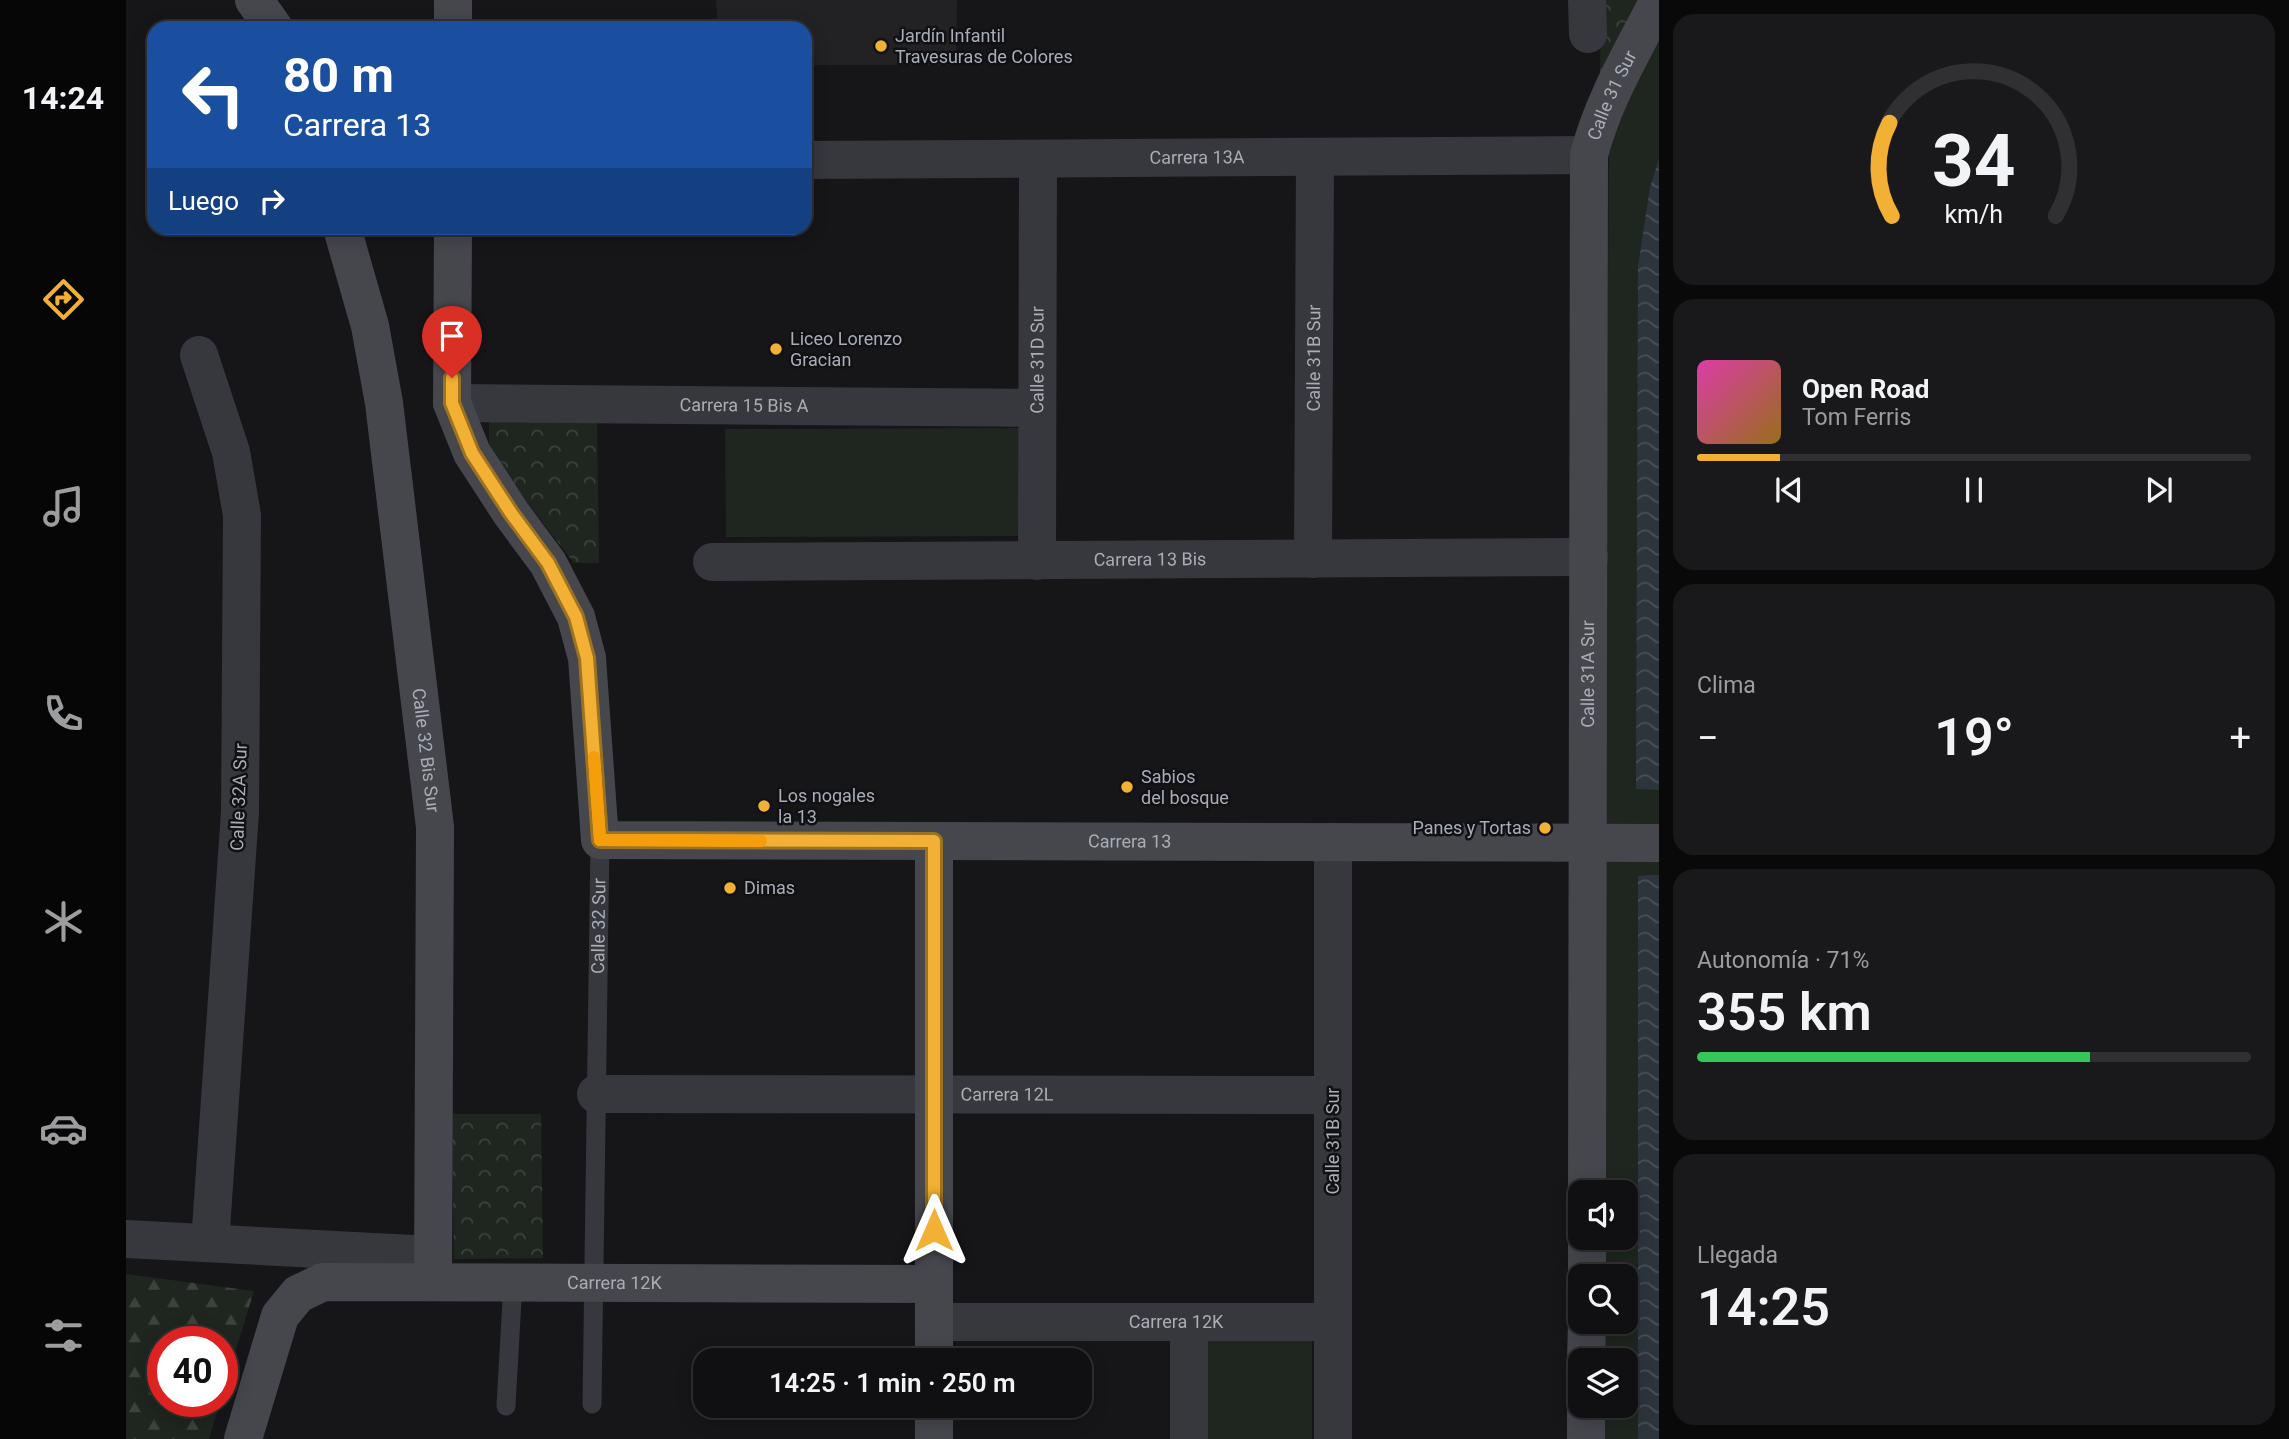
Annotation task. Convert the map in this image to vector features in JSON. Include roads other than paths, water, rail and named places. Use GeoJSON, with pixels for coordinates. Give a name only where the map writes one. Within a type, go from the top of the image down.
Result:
{"type":"FeatureCollection","features":[{"type":"Feature","properties":{"kind":"street"},"geometry":{"type":"LineString","coordinates":[[254,0],[269,21]]}},
{"type":"Feature","properties":{"kind":"street"},"geometry":{"type":"LineString","coordinates":[[453,0],[453,21]]}},
{"type":"Feature","properties":{"kind":"street","name":"Calle 31 Sur"},"geometry":{"type":"LineString","coordinates":[[1589,155],[1606,103],[1659,0]]}},
{"type":"Feature","properties":{"kind":"street","name":"Carrera 13A"},"geometry":{"type":"LineString","coordinates":[[812,160],[1589,155]]}},
{"type":"Feature","properties":{"kind":"street","name":"Calle 31A Sur"},"geometry":{"type":"LineString","coordinates":[[1587,1180],[1589,155]]}},
{"type":"Feature","properties":{"kind":"street","name":"Calle 31B Sur"},"geometry":{"type":"LineString","coordinates":[[1313,559],[1315,157]]}},
{"type":"Feature","properties":{"kind":"street","name":"Calle 31D Sur"},"geometry":{"type":"LineString","coordinates":[[1037,562],[1038,159]]}},
{"type":"Feature","properties":{"kind":"street","name":"Calle 32 Bis Sur"},"geometry":{"type":"LineString","coordinates":[[344,235],[370,326],[384,403],[435,827],[433,1268]]}},
{"type":"Feature","properties":{"kind":"street","name":"Calle 32 Sur"},"geometry":{"type":"LineString","coordinates":[[453,235],[452,403],[472,453],[548,563],[576,617],[587,658],[600,840]]}},
{"type":"Feature","properties":{"kind":"street","name":"Calle 32A Sur"},"geometry":{"type":"LineString","coordinates":[[199,355],[231,452],[242,515],[240,812],[210,1243]]}},
{"type":"Feature","properties":{"kind":"street","name":"Carrera 15 Bis A"},"geometry":{"type":"LineString","coordinates":[[452,403],[1037,408]]}},
{"type":"Feature","properties":{"kind":"street","name":"Carrera 13 Bis"},"geometry":{"type":"LineString","coordinates":[[712,562],[1589,557]]}},
{"type":"Feature","properties":{"kind":"street","name":"Carrera 13"},"geometry":{"type":"LineString","coordinates":[[600,840],[1659,843]]}},
{"type":"Feature","properties":{"kind":"street"},"geometry":{"type":"LineString","coordinates":[[934,841],[934,1341]]}},
{"type":"Feature","properties":{"kind":"street","name":"Calle 31B Sur"},"geometry":{"type":"LineString","coordinates":[[1333,842],[1333,1439]]}},
{"type":"Feature","properties":{"kind":"street","name":"Carrera 12L"},"geometry":{"type":"LineString","coordinates":[[596,1094],[1333,1095]]}},
{"type":"Feature","properties":{"kind":"street","name":"Carrera 12K"},"geometry":{"type":"LineString","coordinates":[[126,1239],[210,1243],[433,1268],[513,1282],[934,1284]]}},
{"type":"Feature","properties":{"kind":"street","name":"Carrera 12K"},"geometry":{"type":"LineString","coordinates":[[243,1439],[280,1316],[298,1293],[323,1282],[433,1268]]}},
{"type":"Feature","properties":{"kind":"street"},"geometry":{"type":"LineString","coordinates":[[1189,1322],[1189,1439]]}},
{"type":"Feature","properties":{"kind":"street","name":"Carrera 12K"},"geometry":{"type":"LineString","coordinates":[[934,1341],[1189,1322],[1333,1322]]}},
{"type":"Feature","properties":{"kind":"street"},"geometry":{"type":"LineString","coordinates":[[934,1418],[934,1439]]}},
{"type":"Feature","properties":{"kind":"street"},"geometry":{"type":"LineString","coordinates":[[1586,1418],[1586,1439]]}},
{"type":"Feature","properties":{"kind":"lane","name":"Calle 32 Sur"},"geometry":{"type":"LineString","coordinates":[[592,1404],[600,840]]}},
{"type":"Feature","properties":{"kind":"lane"},"geometry":{"type":"LineString","coordinates":[[506,1406],[513,1282]]}},
{"type":"Feature","properties":{"kind":"water"},"geometry":{"type":"Polygon","coordinates":[[[1659,159],[1659,790],[1636,789],[1638,267],[1650,187],[1659,159]]]}},
{"type":"Feature","properties":{"kind":"water"},"geometry":{"type":"Polygon","coordinates":[[[1659,875],[1659,1439],[1638,1439],[1638,876],[1659,875]]]}},
{"type":"Feature","properties":{"kind":"place","name":"Jardín Infantil Travesuras de Colores"},"geometry":{"type":"Point","coordinates":[881,46]}},
{"type":"Feature","properties":{"kind":"place","name":"Liceo Lorenzo Gracian"},"geometry":{"type":"Point","coordinates":[776,349]}},
{"type":"Feature","properties":{"kind":"place","name":"Sabios del bosque"},"geometry":{"type":"Point","coordinates":[1127,787]}},
{"type":"Feature","properties":{"kind":"place","name":"Los nogales la 13"},"geometry":{"type":"Point","coordinates":[764,806]}},
{"type":"Feature","properties":{"kind":"place","name":"Panes y Tortas"},"geometry":{"type":"Point","coordinates":[1545,828]}},
{"type":"Feature","properties":{"kind":"place","name":"Dimas"},"geometry":{"type":"Point","coordinates":[730,888]}}]}
